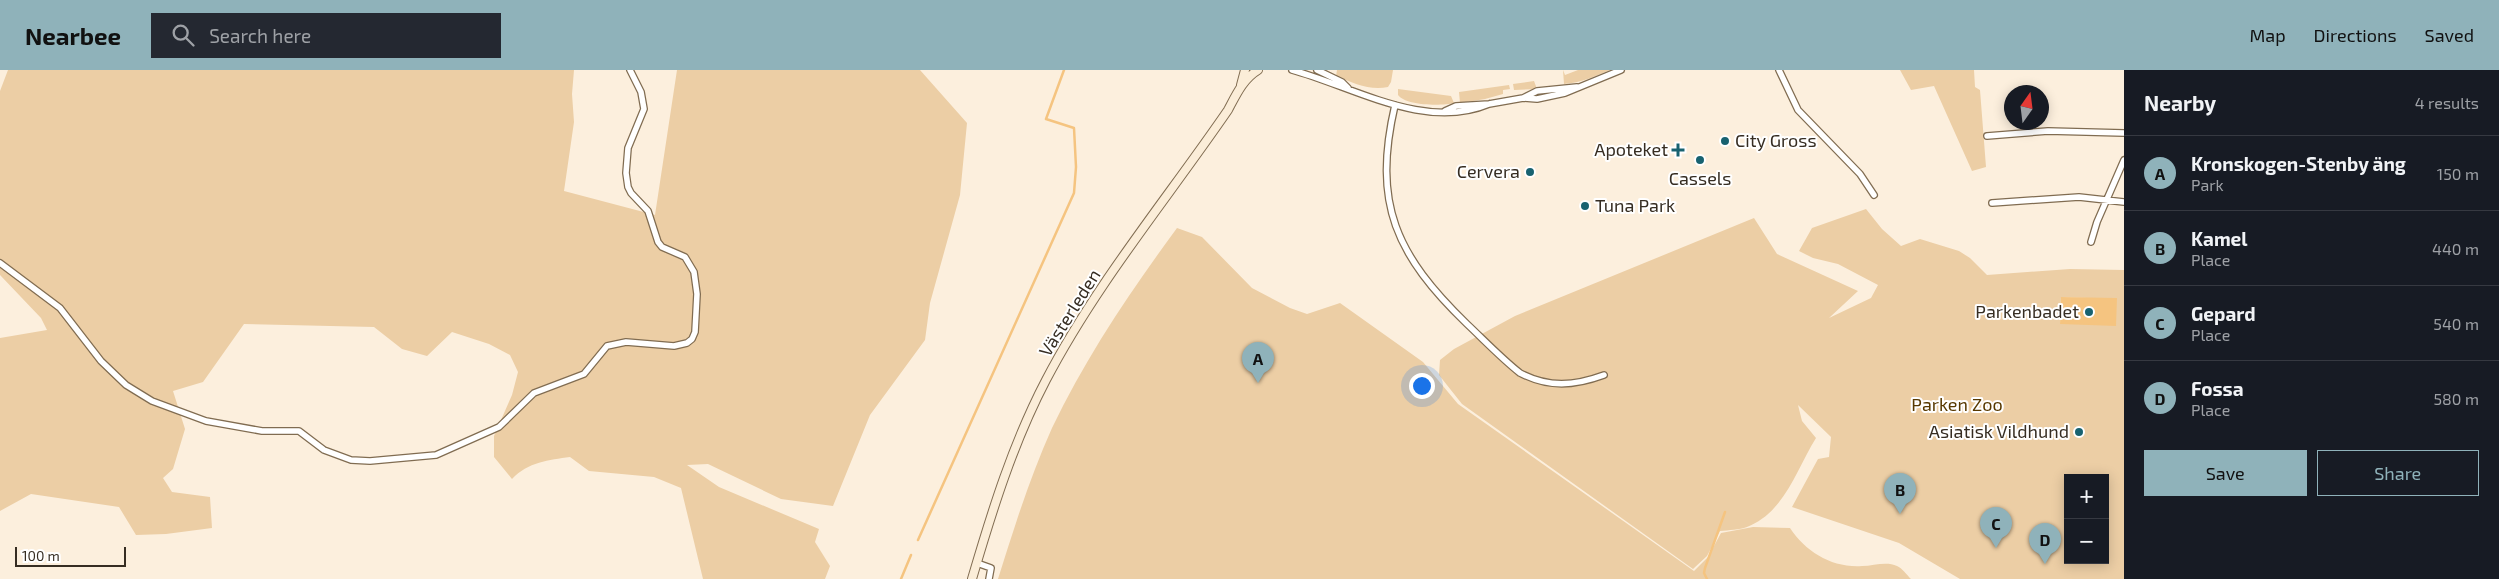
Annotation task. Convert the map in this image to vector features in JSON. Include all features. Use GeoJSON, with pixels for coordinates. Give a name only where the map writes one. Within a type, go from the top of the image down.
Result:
{"type":"FeatureCollection","features":[{"type":"Feature","properties":{"kind":"main road","name":"Västerleden"},"geometry":{"type":"LineString","coordinates":[[972,579],[1015,448],[1035,402],[1060,355],[1090,306],[1228,110],[1240,88],[1245,70]]}},
{"type":"Feature","properties":{"kind":"main road","name":"Västerleden"},"geometry":{"type":"LineString","coordinates":[[1240,88],[1258,70]]}},
{"type":"Feature","properties":{"kind":"street"},"geometry":{"type":"LineString","coordinates":[[0,263],[60,308],[101,361],[126,385],[152,401],[206,421],[262,431],[299,431],[324,450],[351,460],[370,461],[436,455],[499,426],[534,393],[584,374],[606,346],[626,342],[674,346],[687,343],[692,339],[695,332],[697,294],[694,272],[685,257],[662,247],[658,242],[648,211],[631,193],[628,185],[626,163],[630,141],[644,109],[641,92],[630,70]]}},
{"type":"Feature","properties":{"kind":"street"},"geometry":{"type":"LineString","coordinates":[[1292,70],[1395,105],[1458,114],[1473,111],[1489,104],[1523,98],[1537,91],[1579,86],[1621,70]]}},
{"type":"Feature","properties":{"kind":"street"},"geometry":{"type":"LineString","coordinates":[[1317,70],[1342,82],[1348,88]]}},
{"type":"Feature","properties":{"kind":"street"},"geometry":{"type":"LineString","coordinates":[[1779,70],[1798,110],[1860,174],[1874,195]]}},
{"type":"Feature","properties":{"kind":"street"},"geometry":{"type":"LineString","coordinates":[[1395,105],[1387,156],[1388,195],[1399,238],[1420,274],[1464,321],[1520,373],[1531,379],[1558,385],[1586,382],[1604,376]]}},
{"type":"Feature","properties":{"kind":"street"},"geometry":{"type":"LineString","coordinates":[[1987,136],[2048,131],[2124,133]]}},
{"type":"Feature","properties":{"kind":"street"},"geometry":{"type":"LineString","coordinates":[[2092,242],[2106,200],[2124,160]]}},
{"type":"Feature","properties":{"kind":"street"},"geometry":{"type":"LineString","coordinates":[[1992,202],[2079,198],[2124,202]]}},
{"type":"Feature","properties":{"kind":"street"},"geometry":{"type":"LineString","coordinates":[[977,563],[992,568],[989,579]]}},
{"type":"Feature","properties":{"kind":"green space"},"geometry":{"type":"Polygon","coordinates":[[[8,70],[574,70],[572,94],[574,122],[564,191],[655,215],[677,70],[920,70],[967,123],[960,195],[930,303],[925,340],[870,415],[833,506],[781,499],[708,464],[687,465],[719,487],[819,529],[815,542],[830,566],[825,579],[703,579],[681,488],[654,477],[589,471],[570,457],[532,465],[512,479],[494,457],[494,436],[512,395],[518,372],[510,355],[489,344],[452,332],[427,356],[402,349],[374,327],[244,324],[203,382],[173,391],[185,429],[173,469],[163,478],[172,492],[210,497],[212,528],[166,534],[136,535],[119,507],[31,494],[0,511],[0,338],[47,330],[41,318],[0,275],[0,91],[8,70]]]}},
{"type":"Feature","properties":{"kind":"green space"},"geometry":{"type":"Polygon","coordinates":[[[1337,70],[1393,70],[1388,87],[1375,88],[1342,79],[1336,76],[1337,70]]]}},
{"type":"Feature","properties":{"kind":"green space"},"geometry":{"type":"Polygon","coordinates":[[[1563,70],[1565,75],[1578,70],[1610,70],[1582,81],[1564,84],[1563,70]]]}},
{"type":"Feature","properties":{"kind":"green space"},"geometry":{"type":"Polygon","coordinates":[[[1900,70],[1974,70],[1975,87],[1980,90],[1986,167],[1972,171],[1934,86],[1911,90],[1900,70]]]}},
{"type":"Feature","properties":{"kind":"green space"},"geometry":{"type":"Polygon","coordinates":[[[1534,81],[1537,89],[1514,90],[1513,84],[1534,81]]]}},
{"type":"Feature","properties":{"kind":"green space"},"geometry":{"type":"Polygon","coordinates":[[[1509,85],[1510,89],[1503,90],[1503,94],[1460,103],[1459,92],[1509,85]]]}},
{"type":"Feature","properties":{"kind":"green space"},"geometry":{"type":"Polygon","coordinates":[[[1398,89],[1451,96],[1454,103],[1433,105],[1408,101],[1398,95],[1398,89]]]}},
{"type":"Feature","properties":{"kind":"green space","name":"Parken Zoo"},"geometry":{"type":"Polygon","coordinates":[[[1866,209],[1882,229],[1901,246],[1920,239],[1959,251],[1970,258],[1987,275],[2070,269],[2124,270],[2124,579],[1960,579],[1899,543],[1792,507],[1818,459],[1829,457],[1831,437],[1798,405],[1802,421],[1816,438],[1788,489],[1771,511],[1760,520],[1744,528],[1720,531],[1707,556],[1693,569],[1462,404],[1439,375],[1440,360],[1454,349],[1515,316],[1754,218],[1777,254],[1858,291],[1829,318],[1871,298],[1878,285],[1838,264],[1813,258],[1799,251],[1812,228],[1866,209]],[[2061,297],[2060,324],[2114,299],[2061,297]]]}},
{"type":"Feature","properties":{"kind":"green space"},"geometry":{"type":"Polygon","coordinates":[[[1177,228],[1202,237],[1252,288],[1290,308],[1307,314],[1340,303],[1423,362],[1458,404],[1694,571],[1708,557],[1721,533],[1753,527],[1790,528],[1796,537],[1812,551],[1830,561],[1851,566],[1893,565],[1901,568],[1911,579],[998,579],[1037,465],[1065,402],[1110,325],[1142,276],[1177,228]]]}},
{"type":"Feature","properties":{"kind":"shaded area","name":"Parkenbadet"},"geometry":{"type":"Polygon","coordinates":[[[2061,297],[2117,298],[2116,326],[2060,324],[2061,297]]]}},
{"type":"Feature","properties":{"kind":"waterway"},"geometry":{"type":"LineString","coordinates":[[918,540],[1074,193],[1076,167],[1074,128],[1046,119],[1064,70]]}},
{"type":"Feature","properties":{"kind":"waterway"},"geometry":{"type":"LineString","coordinates":[[1707,579],[1704,573],[1705,568],[1725,512]]}},
{"type":"Feature","properties":{"kind":"waterway"},"geometry":{"type":"LineString","coordinates":[[901,579],[911,555]]}},
{"type":"Feature","properties":{"kind":"place","name":"City Gross"},"geometry":{"type":"Point","coordinates":[1725,141]}},
{"type":"Feature","properties":{"kind":"place","name":"Apoteket"},"geometry":{"type":"Point","coordinates":[1678,150]}},
{"type":"Feature","properties":{"kind":"place","name":"Cassels"},"geometry":{"type":"Point","coordinates":[1700,160]}},
{"type":"Feature","properties":{"kind":"place","name":"Cervera"},"geometry":{"type":"Point","coordinates":[1530,172]}},
{"type":"Feature","properties":{"kind":"place","name":"Tuna Park"},"geometry":{"type":"Point","coordinates":[1585,206]}},
{"type":"Feature","properties":{"kind":"place","name":"Parkenbadet"},"geometry":{"type":"Point","coordinates":[2089,312]}},
{"type":"Feature","properties":{"kind":"place","name":"Kronskogen-Stenby äng"},"geometry":{"type":"Point","coordinates":[1258,383]}},
{"type":"Feature","properties":{"kind":"place","name":"Asiatisk Vildhund"},"geometry":{"type":"Point","coordinates":[2079,432]}},
{"type":"Feature","properties":{"kind":"place","name":"Kamel"},"geometry":{"type":"Point","coordinates":[1900,514]}},
{"type":"Feature","properties":{"kind":"place","name":"Gepard"},"geometry":{"type":"Point","coordinates":[1996,548]}},
{"type":"Feature","properties":{"kind":"place","name":"Fossa"},"geometry":{"type":"Point","coordinates":[2045,564]}}]}
